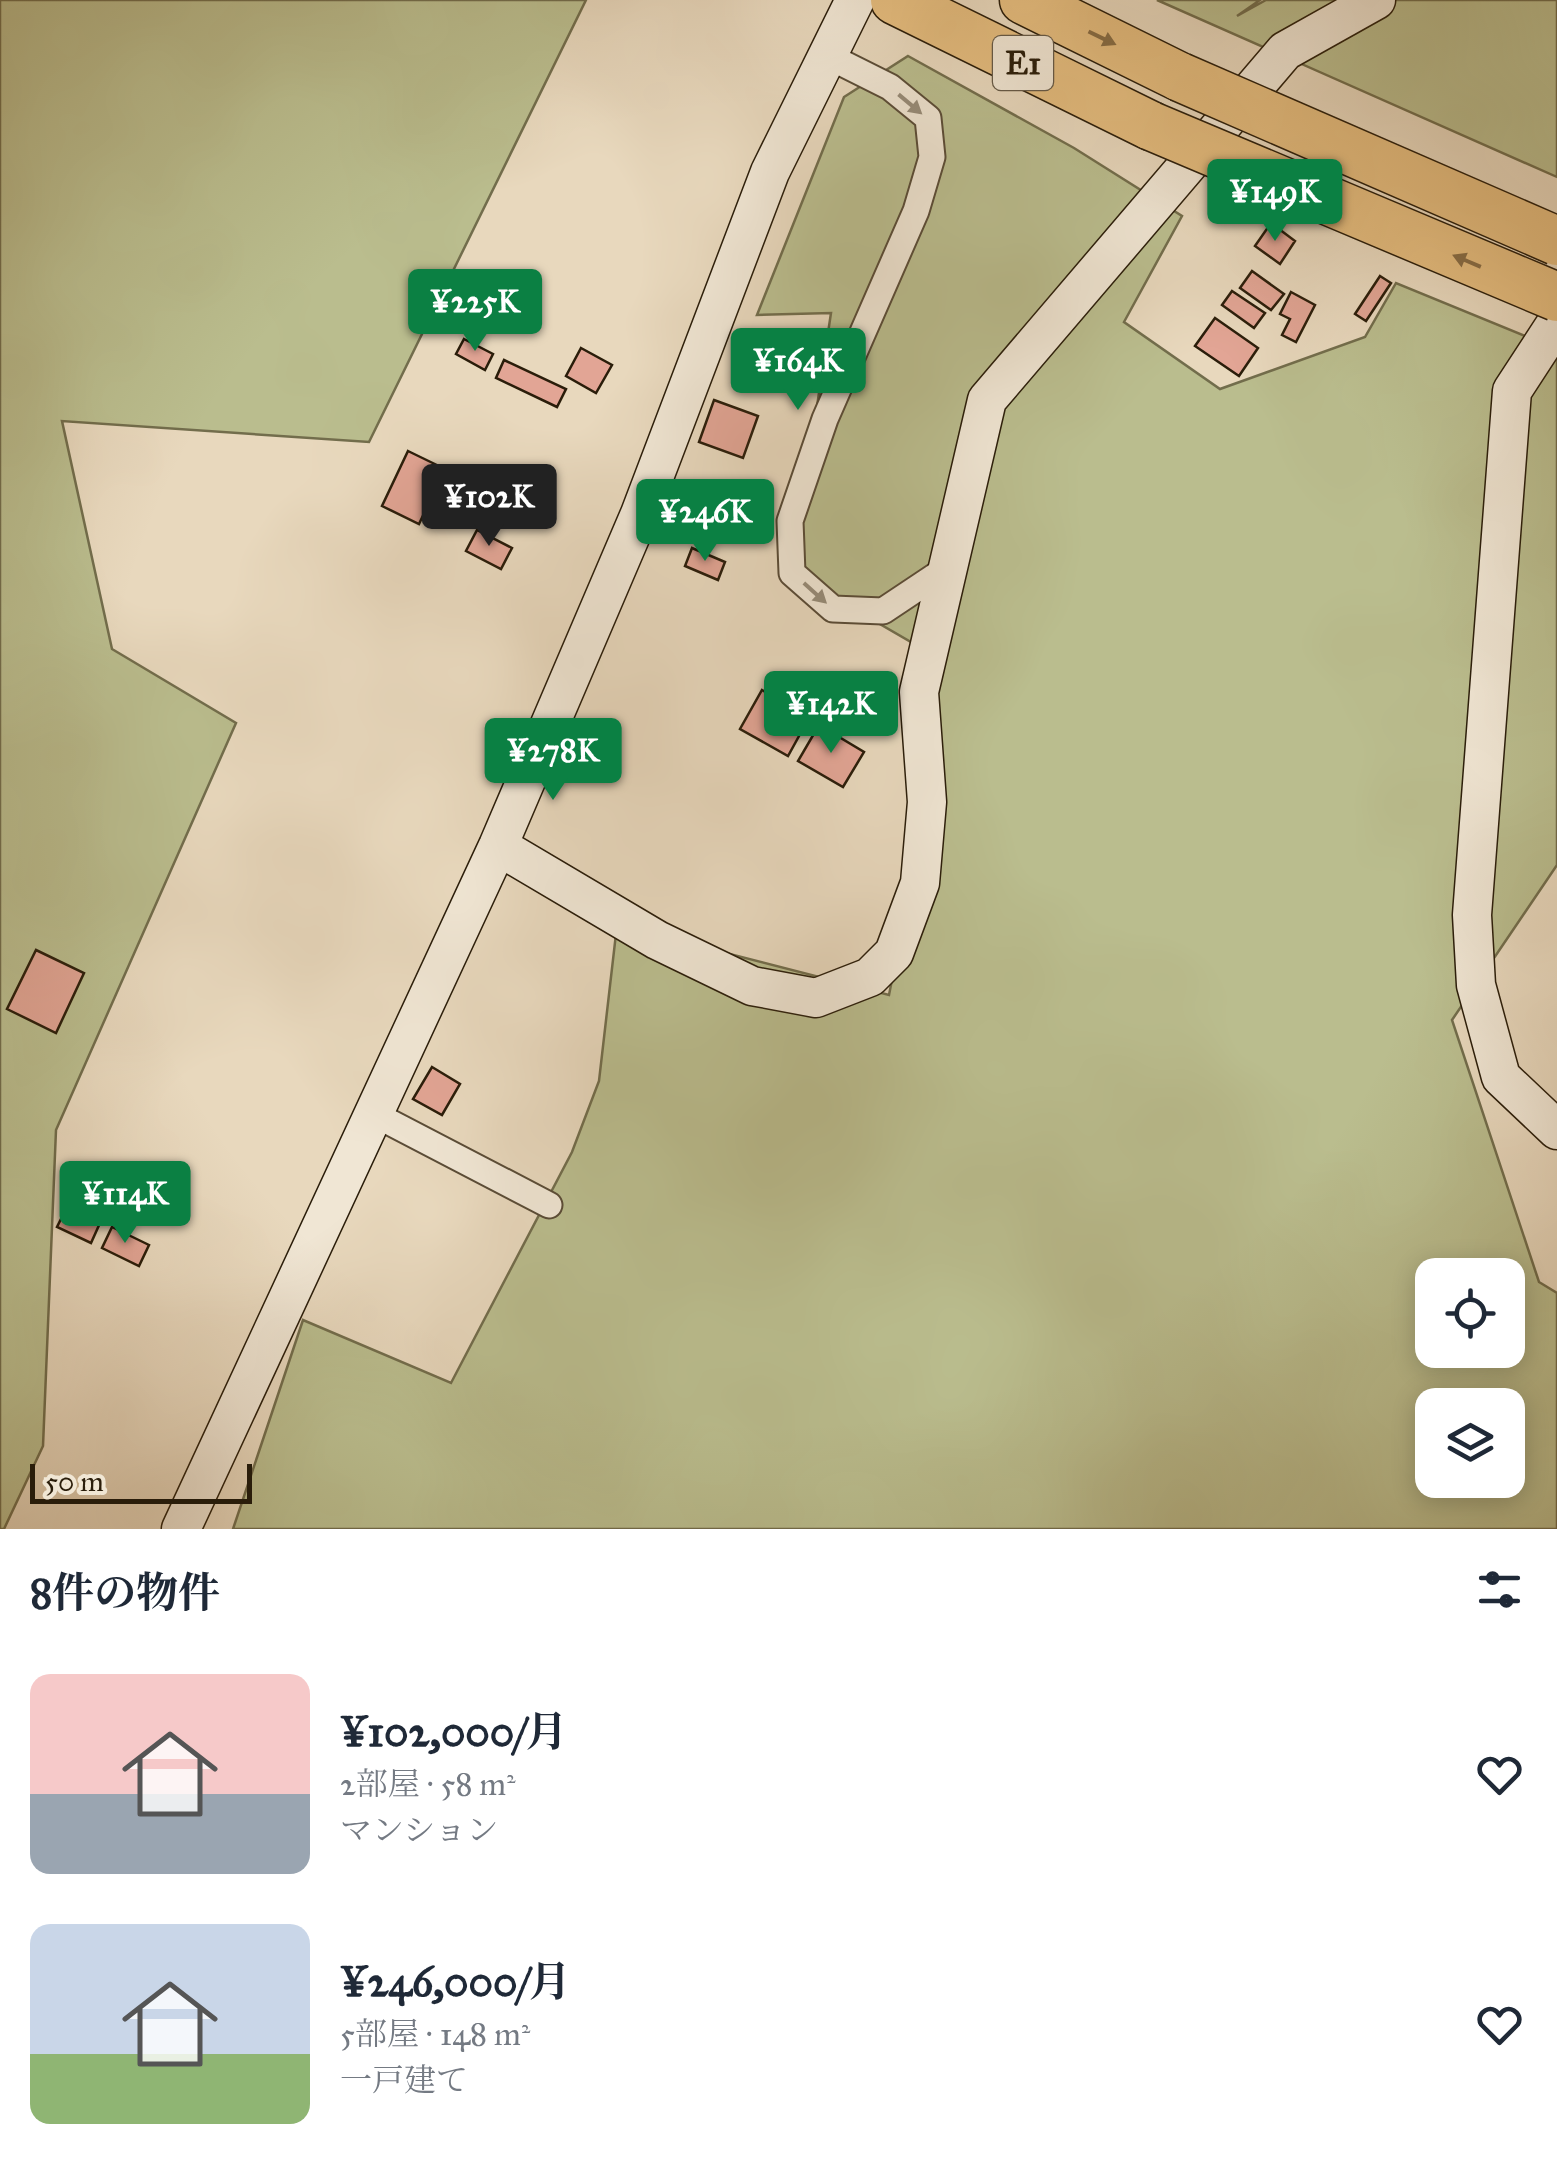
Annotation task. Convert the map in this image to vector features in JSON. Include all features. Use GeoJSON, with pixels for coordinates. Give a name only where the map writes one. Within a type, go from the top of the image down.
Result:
{"type":"FeatureCollection","features":[{"type":"Feature","properties":{"kind":"highway","name":"E1"},"geometry":{"type":"LineString","coordinates":[[895,0],[1150,126],[1557,297]]}},
{"type":"Feature","properties":{"kind":"highway","name":"E1"},"geometry":{"type":"LineString","coordinates":[[1024,0],[1180,77],[1557,241]]}},
{"type":"Feature","properties":{"kind":"street"},"geometry":{"type":"LineString","coordinates":[[181,1529],[498,846],[640,514],[770,172],[855,0]]}},
{"type":"Feature","properties":{"kind":"street"},"geometry":{"type":"LineString","coordinates":[[498,846],[657,940],[752,986],[816,998],[870,977],[894,953],[920,883],[927,802],[919,692],[986,400],[1286,51],[1376,0]]}},
{"type":"Feature","properties":{"kind":"street"},"geometry":{"type":"LineString","coordinates":[[832,45],[928,118],[932,157],[916,211],[826,419],[790,522],[792,572],[833,609],[883,611],[946,569]]}},
{"type":"Feature","properties":{"kind":"street"},"geometry":{"type":"LineString","coordinates":[[1557,322],[1512,391],[1472,915],[1476,985],[1501,1077],[1557,1130]]}},
{"type":"Feature","properties":{"kind":"street"},"geometry":{"type":"LineString","coordinates":[[374,1114],[548,1206]]}},
{"type":"Feature","properties":{"kind":"green space"},"geometry":{"type":"Polygon","coordinates":[[[0,0],[586,0],[369,442],[62,421],[112,649],[236,723],[56,1130],[43,1446],[4,1529],[0,1529],[0,0]]]}},
{"type":"Feature","properties":{"kind":"green space"},"geometry":{"type":"Polygon","coordinates":[[[1157,0],[1260,0],[1237,16],[1266,0],[1557,0],[1557,177],[1157,0]]]}},
{"type":"Feature","properties":{"kind":"green space"},"geometry":{"type":"Polygon","coordinates":[[[908,56],[1074,148],[1182,216],[1124,322],[1220,389],[1365,337],[1396,283],[1557,349],[1557,865],[1452,1020],[1539,1282],[1557,1293],[1557,1529],[233,1529],[303,1320],[451,1383],[572,1152],[599,1081],[617,925],[889,995],[927,802],[928,652],[792,573],[831,313],[757,315],[844,97],[908,56]]]}},
{"type":"Feature","properties":{"kind":"building"},"geometry":{"type":"Polygon","coordinates":[[[1271,223],[1295,241],[1280,264],[1255,246],[1271,223]]]}},
{"type":"Feature","properties":{"kind":"building"},"geometry":{"type":"Polygon","coordinates":[[[1252,271],[1284,294],[1271,310],[1240,288],[1252,271]]]}},
{"type":"Feature","properties":{"kind":"building"},"geometry":{"type":"Polygon","coordinates":[[[1380,276],[1391,283],[1366,321],[1355,314],[1380,276]]]}},
{"type":"Feature","properties":{"kind":"building"},"geometry":{"type":"Polygon","coordinates":[[[1232,291],[1265,313],[1254,328],[1222,305],[1232,291]]]}},
{"type":"Feature","properties":{"kind":"building"},"geometry":{"type":"Polygon","coordinates":[[[1291,292],[1315,305],[1296,342],[1282,335],[1290,319],[1280,314],[1291,292]]]}},
{"type":"Feature","properties":{"kind":"building"},"geometry":{"type":"Polygon","coordinates":[[[1215,318],[1258,348],[1239,376],[1195,346],[1215,318]]]}},
{"type":"Feature","properties":{"kind":"building"},"geometry":{"type":"Polygon","coordinates":[[[464,339],[493,354],[485,370],[456,354],[464,339]]]}},
{"type":"Feature","properties":{"kind":"building"},"geometry":{"type":"Polygon","coordinates":[[[581,348],[612,365],[596,393],[566,376],[581,348]]]}},
{"type":"Feature","properties":{"kind":"building"},"geometry":{"type":"Polygon","coordinates":[[[504,360],[566,389],[557,407],[496,378],[504,360]]]}},
{"type":"Feature","properties":{"kind":"building"},"geometry":{"type":"Polygon","coordinates":[[[714,400],[758,416],[743,458],[699,442],[714,400]]]}},
{"type":"Feature","properties":{"kind":"building"},"geometry":{"type":"Polygon","coordinates":[[[408,451],[445,469],[419,524],[382,506],[408,451]]]}},
{"type":"Feature","properties":{"kind":"building"},"geometry":{"type":"Polygon","coordinates":[[[477,530],[512,548],[501,569],[466,551],[477,530]]]}},
{"type":"Feature","properties":{"kind":"building"},"geometry":{"type":"Polygon","coordinates":[[[692,548],[725,562],[718,580],[685,566],[692,548]]]}},
{"type":"Feature","properties":{"kind":"building"},"geometry":{"type":"Polygon","coordinates":[[[762,690],[810,716],[788,756],[740,729],[762,690]]]}},
{"type":"Feature","properties":{"kind":"building"},"geometry":{"type":"Polygon","coordinates":[[[819,725],[864,752],[843,787],[798,761],[819,725]]]}},
{"type":"Feature","properties":{"kind":"building"},"geometry":{"type":"Polygon","coordinates":[[[36,950],[84,973],[56,1033],[7,1009],[36,950]]]}},
{"type":"Feature","properties":{"kind":"building"},"geometry":{"type":"Polygon","coordinates":[[[432,1067],[460,1084],[442,1115],[413,1099],[432,1067]]]}},
{"type":"Feature","properties":{"kind":"building"},"geometry":{"type":"Polygon","coordinates":[[[71,1199],[104,1214],[91,1243],[57,1227],[71,1199]]]}},
{"type":"Feature","properties":{"kind":"building"},"geometry":{"type":"Polygon","coordinates":[[[112,1227],[149,1245],[139,1266],[102,1248],[112,1227]]]}}]}
